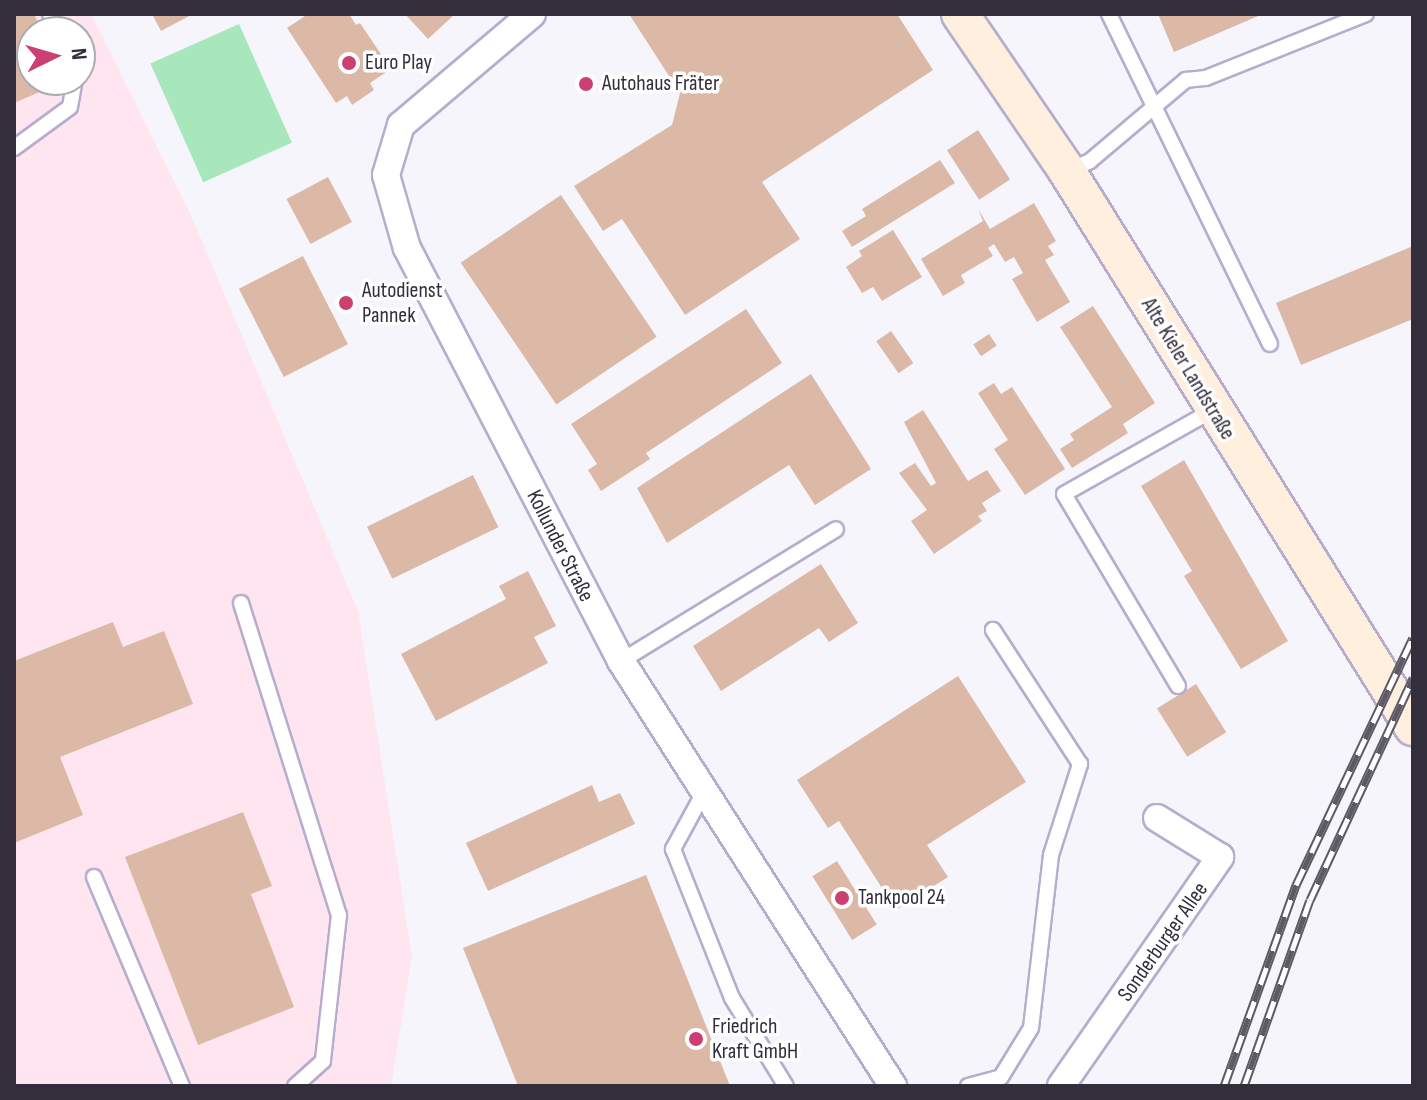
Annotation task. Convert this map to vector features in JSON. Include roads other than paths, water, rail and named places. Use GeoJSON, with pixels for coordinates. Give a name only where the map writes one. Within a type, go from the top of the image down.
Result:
{"type":"FeatureCollection","features":[{"type":"Feature","properties":{"kind":"street","name":"Kollunder Straße"},"geometry":{"type":"LineString","coordinates":[[532,14],[401,125],[386,175],[407,248],[621,661],[703,794],[798,932],[893,1086]]}},
{"type":"Feature","properties":{"kind":"street","name":"Alte Kieler Landstraße"},"geometry":{"type":"LineString","coordinates":[[960,14],[1067,171],[1413,727]]}},
{"type":"Feature","properties":{"kind":"street","name":"Sonderburger Allee"},"geometry":{"type":"LineString","coordinates":[[1061,1086],[1220,857],[1157,818]]}},
{"type":"Feature","properties":{"kind":"lane"},"geometry":{"type":"LineString","coordinates":[[1109,14],[1270,344]]}},
{"type":"Feature","properties":{"kind":"lane"},"geometry":{"type":"LineString","coordinates":[[1067,171],[1090,161],[1186,80],[1206,78],[1366,14]]}},
{"type":"Feature","properties":{"kind":"lane"},"geometry":{"type":"LineString","coordinates":[[14,148],[70,107],[72,96]]}},
{"type":"Feature","properties":{"kind":"lane"},"geometry":{"type":"LineString","coordinates":[[1178,686],[1064,494],[1213,409]]}},
{"type":"Feature","properties":{"kind":"lane"},"geometry":{"type":"LineString","coordinates":[[621,661],[836,529]]}},
{"type":"Feature","properties":{"kind":"lane"},"geometry":{"type":"LineString","coordinates":[[241,603],[339,915],[323,1061],[295,1086]]}},
{"type":"Feature","properties":{"kind":"lane"},"geometry":{"type":"LineString","coordinates":[[968,1086],[1001,1077],[1031,1028],[1051,855],[1080,764],[993,630]]}},
{"type":"Feature","properties":{"kind":"lane"},"geometry":{"type":"LineString","coordinates":[[703,794],[673,849],[732,998],[786,1086]]}},
{"type":"Feature","properties":{"kind":"lane"},"geometry":{"type":"LineString","coordinates":[[94,877],[182,1086]]}},
{"type":"Feature","properties":{"kind":"railway"},"geometry":{"type":"LineString","coordinates":[[1224,1086],[1296,885],[1413,638]]}},
{"type":"Feature","properties":{"kind":"railway"},"geometry":{"type":"LineString","coordinates":[[1244,1086],[1310,900],[1413,678]]}},
{"type":"Feature","properties":{"kind":"place","name":"Euro Play"},"geometry":{"type":"Point","coordinates":[349,63]}},
{"type":"Feature","properties":{"kind":"place","name":"Autohaus Fräter"},"geometry":{"type":"Point","coordinates":[586,84]}},
{"type":"Feature","properties":{"kind":"place","name":"Autodienst Pannek"},"geometry":{"type":"Point","coordinates":[346,303]}},
{"type":"Feature","properties":{"kind":"place","name":"Tankpool 24"},"geometry":{"type":"Point","coordinates":[842,898]}},
{"type":"Feature","properties":{"kind":"place","name":"Friedrich Kraft GmbH"},"geometry":{"type":"Point","coordinates":[696,1039]}}]}
